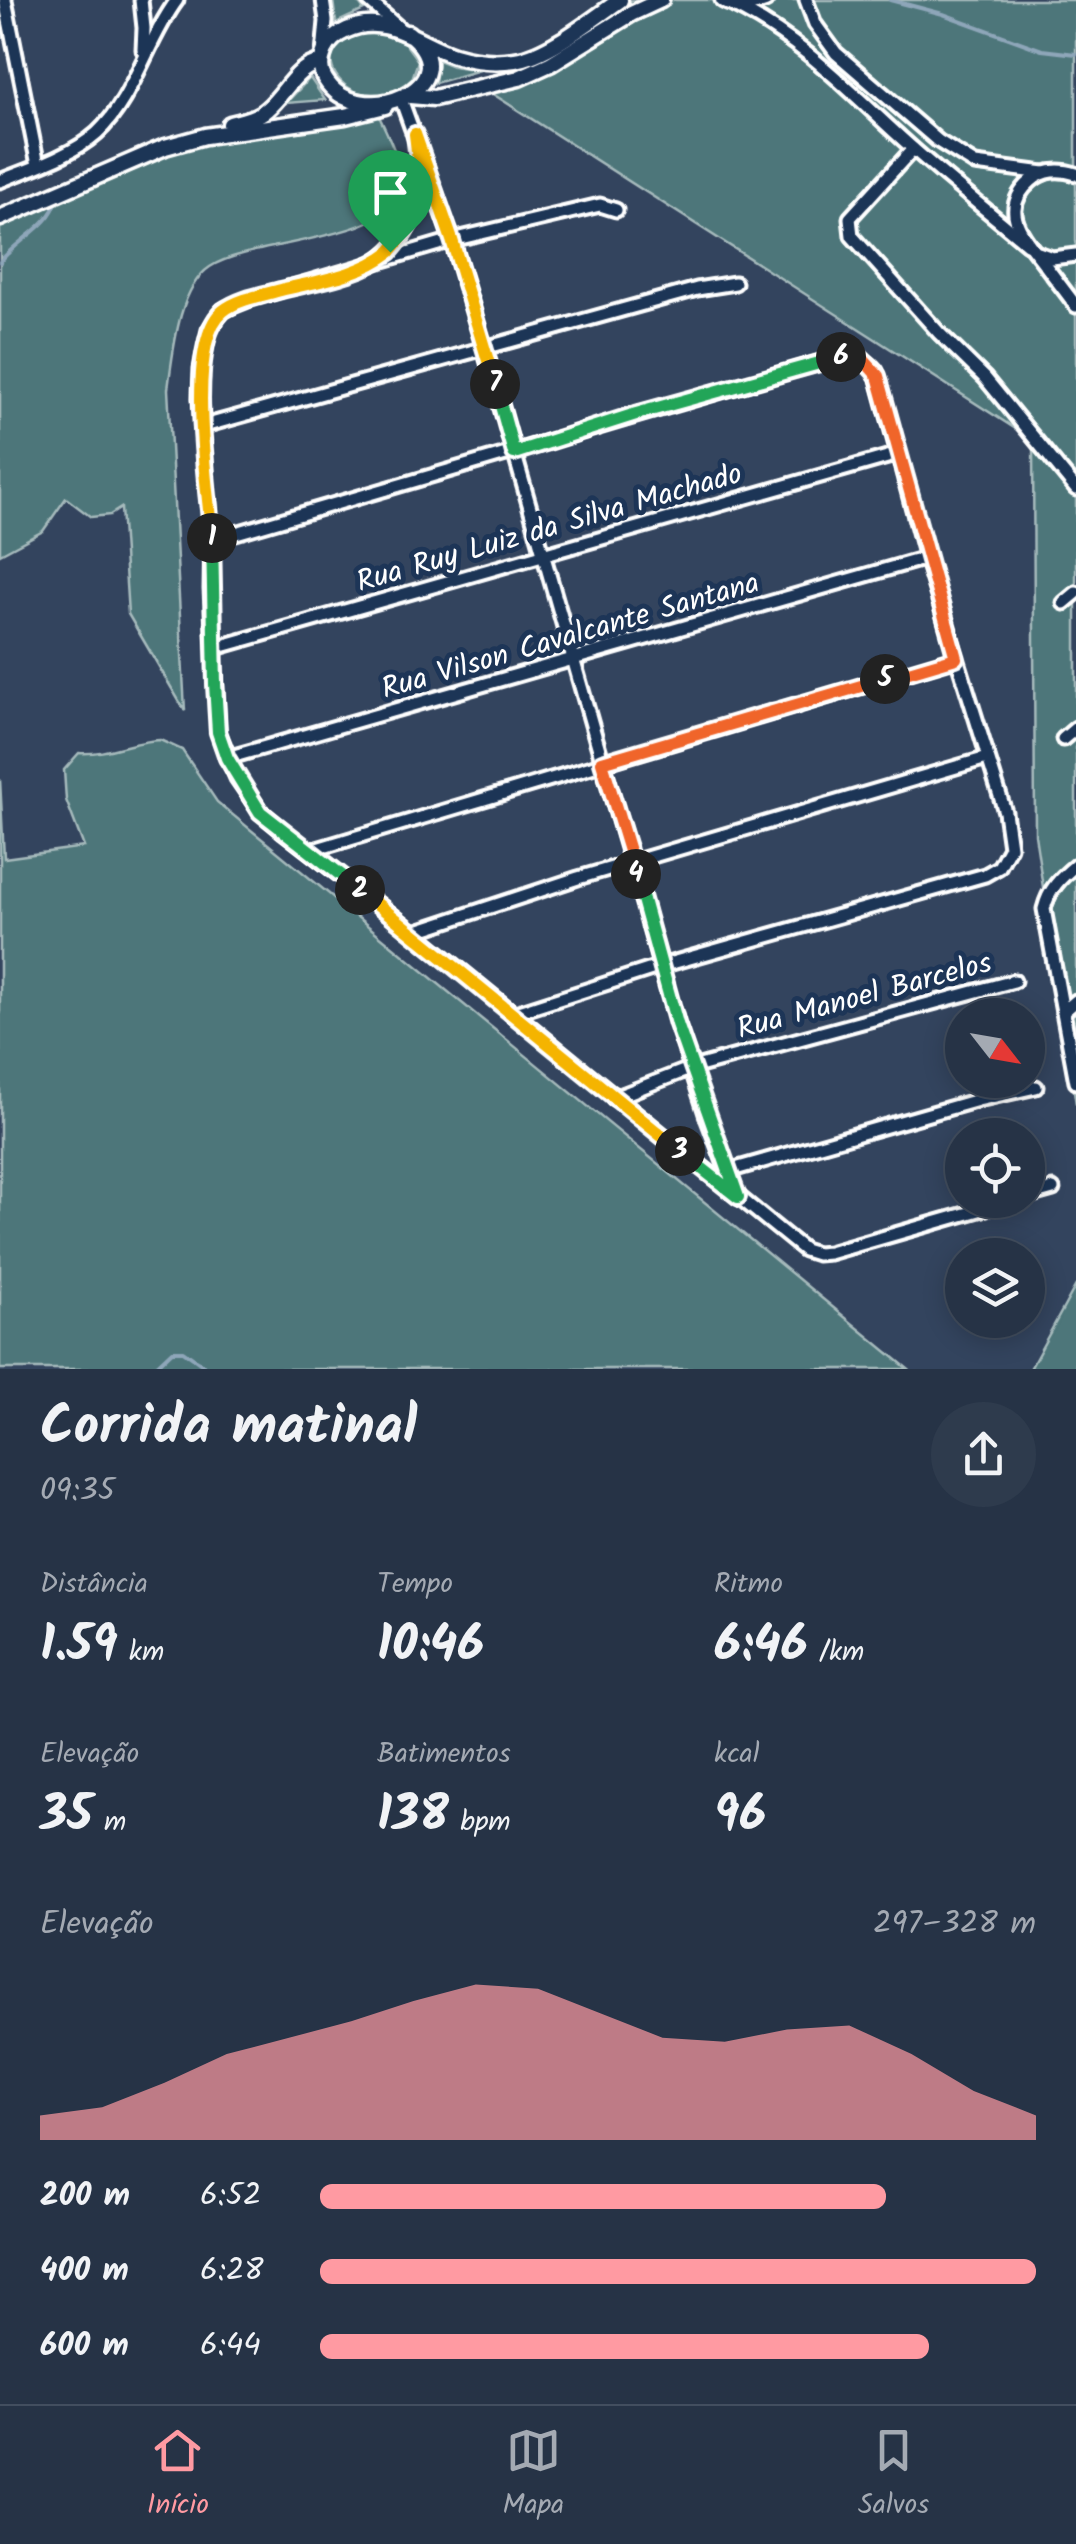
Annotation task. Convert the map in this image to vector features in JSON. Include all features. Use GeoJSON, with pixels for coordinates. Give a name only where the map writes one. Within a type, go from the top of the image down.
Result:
{"type":"FeatureCollection","features":[{"type":"Feature","properties":{"kind":"street"},"geometry":{"type":"LineString","coordinates":[[5,0],[38,165]]}},
{"type":"Feature","properties":{"kind":"street"},"geometry":{"type":"LineString","coordinates":[[140,65],[144,28],[141,0]]}},
{"type":"Feature","properties":{"kind":"street"},"geometry":{"type":"LineString","coordinates":[[0,181],[98,132],[114,114],[162,20],[177,0]]}},
{"type":"Feature","properties":{"kind":"street"},"geometry":{"type":"LineString","coordinates":[[323,0],[326,21],[322,58],[327,83],[360,101],[434,98],[519,78],[661,0]]}},
{"type":"Feature","properties":{"kind":"street"},"geometry":{"type":"LineString","coordinates":[[0,218],[138,157],[205,136],[364,112],[402,99],[420,86],[426,60],[418,41],[368,0]]}},
{"type":"Feature","properties":{"kind":"street"},"geometry":{"type":"LineString","coordinates":[[205,136],[260,114],[298,74],[322,58],[328,44],[350,28],[383,25],[450,54],[511,61],[539,52],[620,0]]}},
{"type":"Feature","properties":{"kind":"street"},"geometry":{"type":"LineString","coordinates":[[713,0],[752,5],[765,0]]}},
{"type":"Feature","properties":{"kind":"street"},"geometry":{"type":"LineString","coordinates":[[806,0],[814,24],[836,52],[938,141],[975,164],[1076,174]]}},
{"type":"Feature","properties":{"kind":"street"},"geometry":{"type":"LineString","coordinates":[[727,2],[798,43],[1031,248],[1052,258],[1076,254]]}},
{"type":"Feature","properties":{"kind":"street"},"geometry":{"type":"LineString","coordinates":[[402,99],[452,240],[692,1068],[738,1197]]}},
{"type":"Feature","properties":{"kind":"street"},"geometry":{"type":"LineString","coordinates":[[371,266],[401,239],[417,210],[420,192],[415,134]]}},
{"type":"Feature","properties":{"kind":"street"},"geometry":{"type":"LineString","coordinates":[[913,148],[850,218],[852,236],[985,378],[1076,489]]}},
{"type":"Feature","properties":{"kind":"street"},"geometry":{"type":"LineString","coordinates":[[1044,173],[1027,184],[1018,200],[1016,219],[1031,248],[1076,306]]}},
{"type":"Feature","properties":{"kind":"street"},"geometry":{"type":"LineString","coordinates":[[616,210],[600,205],[452,240],[223,310],[210,330],[200,368],[212,540],[218,732],[227,758],[260,812],[414,932],[804,1250],[817,1254],[948,1218]]}},
{"type":"Feature","properties":{"kind":"street"},"geometry":{"type":"LineString","coordinates":[[204,426],[697,289],[735,282]]}},
{"type":"Feature","properties":{"kind":"street"},"geometry":{"type":"LineString","coordinates":[[212,540],[705,395],[855,355],[876,371],[926,558],[1010,835],[1010,847],[999,867],[942,889],[662,966],[512,1014]]}},
{"type":"Feature","properties":{"kind":"street","name":"Rua Ruy Luiz da Silva Machado"},"geometry":{"type":"LineString","coordinates":[[214,648],[898,454]]}},
{"type":"Feature","properties":{"kind":"street","name":"Rua Vilson Cavalcante Santana"},"geometry":{"type":"LineString","coordinates":[[227,758],[926,558]]}},
{"type":"Feature","properties":{"kind":"street"},"geometry":{"type":"LineString","coordinates":[[1064,603],[1076,593]]}},
{"type":"Feature","properties":{"kind":"street"},"geometry":{"type":"LineString","coordinates":[[310,850],[956,658]]}},
{"type":"Feature","properties":{"kind":"street"},"geometry":{"type":"LineString","coordinates":[[1063,739],[1076,728]]}},
{"type":"Feature","properties":{"kind":"street"},"geometry":{"type":"LineString","coordinates":[[414,932],[632,862],[987,758]]}},
{"type":"Feature","properties":{"kind":"street"},"geometry":{"type":"LineString","coordinates":[[1076,865],[1056,883],[1044,909],[1076,1082]]}},
{"type":"Feature","properties":{"kind":"street","name":"Rua Manoel Barcelos"},"geometry":{"type":"LineString","coordinates":[[614,1098],[692,1068],[1014,981]]}},
{"type":"Feature","properties":{"kind":"street"},"geometry":{"type":"LineString","coordinates":[[1063,1012],[1076,1001]]}},
{"type":"Feature","properties":{"kind":"street"},"geometry":{"type":"LineString","coordinates":[[728,1170],[987,1098]]}},
{"type":"Feature","properties":{"kind":"street"},"geometry":{"type":"LineString","coordinates":[[1045,1191],[1053,1189]]}},
{"type":"Feature","properties":{"kind":"green space"},"geometry":{"type":"Polygon","coordinates":[[[333,0],[356,0],[364,10],[336,23],[333,0]]]}},
{"type":"Feature","properties":{"kind":"green space"},"geometry":{"type":"Polygon","coordinates":[[[632,0],[1076,0],[1076,1104],[1035,835],[1033,440],[485,89],[632,0]]]}},
{"type":"Feature","properties":{"kind":"green space"},"geometry":{"type":"Polygon","coordinates":[[[374,32],[404,42],[418,61],[412,79],[391,92],[370,95],[352,89],[338,78],[332,65],[334,50],[347,39],[374,32]]]}},
{"type":"Feature","properties":{"kind":"green space"},"geometry":{"type":"Polygon","coordinates":[[[438,60],[453,66],[480,70],[435,83],[438,60]]]}},
{"type":"Feature","properties":{"kind":"green space"},"geometry":{"type":"Polygon","coordinates":[[[310,78],[325,100],[286,103],[310,78]]]}},
{"type":"Feature","properties":{"kind":"green space"},"geometry":{"type":"Polygon","coordinates":[[[377,112],[400,172],[400,192],[389,208],[344,231],[255,251],[210,267],[199,277],[184,306],[168,389],[185,711],[128,614],[121,508],[110,515],[91,517],[66,498],[43,531],[0,554],[0,224],[133,167],[233,132],[377,112]]]}},
{"type":"Feature","properties":{"kind":"green space"},"geometry":{"type":"Polygon","coordinates":[[[160,740],[182,750],[217,802],[908,1369],[0,1369],[0,779],[4,858],[84,847],[66,800],[64,770],[79,753],[160,740]]]}},
{"type":"Feature","properties":{"kind":"green space"},"geometry":{"type":"Polygon","coordinates":[[[1076,1285],[1076,1369],[1030,1369],[1076,1285]]]}},
{"type":"Feature","properties":{"kind":"waterway"},"geometry":{"type":"LineString","coordinates":[[890,0],[943,14],[1042,50],[1076,54]]}},
{"type":"Feature","properties":{"kind":"waterway"},"geometry":{"type":"LineString","coordinates":[[0,262],[41,225],[57,199]]}},
{"type":"Feature","properties":{"kind":"waterway"},"geometry":{"type":"LineString","coordinates":[[153,1369],[172,1351],[183,1351],[208,1369]]}},
{"type":"Feature","properties":{"kind":"route"},"geometry":{"type":"LineString","coordinates":[[415,134],[452,240],[514,453],[636,414],[842,357],[862,358],[878,376],[956,658],[602,762],[677,1024],[738,1197],[414,932],[260,812],[227,758],[218,732],[216,709],[212,540],[200,398],[200,368],[210,330],[223,310],[234,305],[371,266],[390,252],[417,210],[420,172],[415,134]]}}]}
